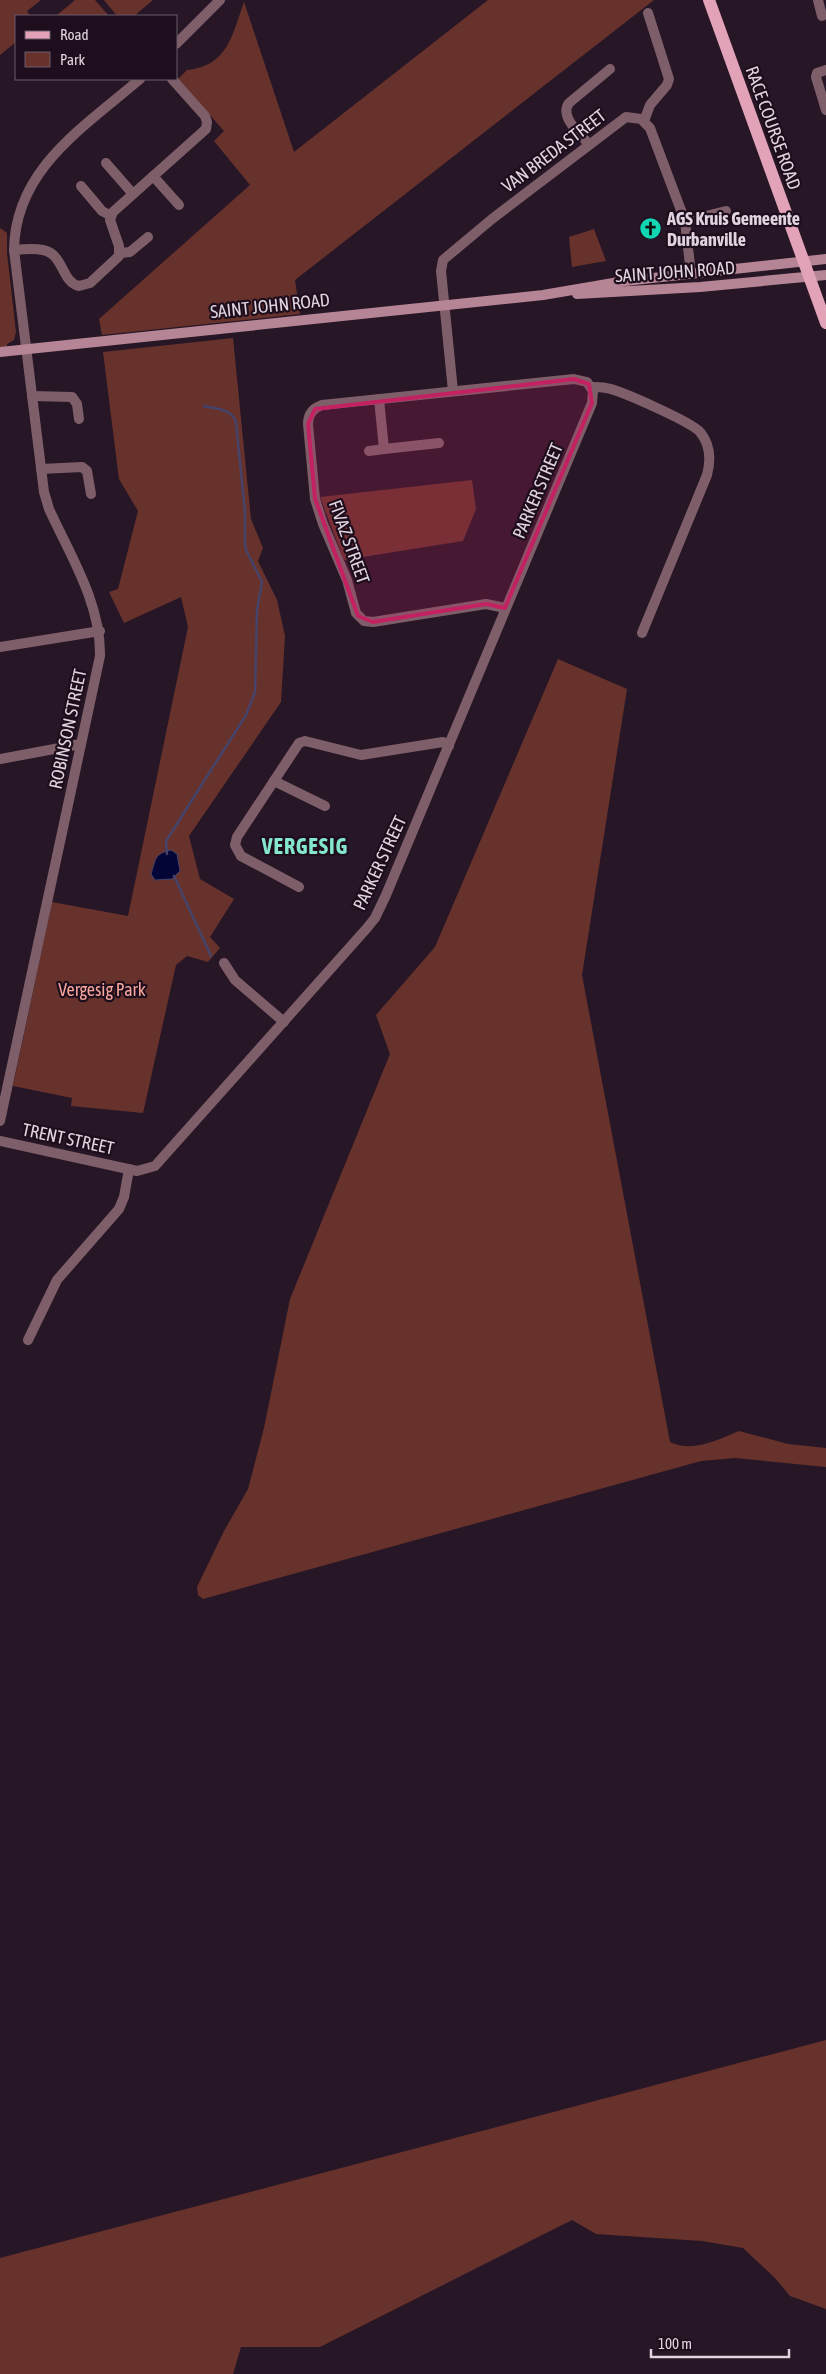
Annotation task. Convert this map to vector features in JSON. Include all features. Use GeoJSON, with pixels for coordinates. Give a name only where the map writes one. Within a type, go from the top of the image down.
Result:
{"type":"FeatureCollection","features":[{"type":"Feature","properties":{"kind":"main road","name":"RACE COURSE ROAD"},"geometry":{"type":"LineString","coordinates":[[709,0],[826,323]]}},
{"type":"Feature","properties":{"kind":"main road","name":"SAINT JOHN ROAD"},"geometry":{"type":"LineString","coordinates":[[543,295],[625,280],[826,259]]}},
{"type":"Feature","properties":{"kind":"main road","name":"SAINT JOHN ROAD"},"geometry":{"type":"LineString","coordinates":[[0,352],[543,295],[618,293],[826,274]]}},
{"type":"Feature","properties":{"kind":"street"},"geometry":{"type":"LineString","coordinates":[[178,42],[220,0]]}},
{"type":"Feature","properties":{"kind":"street"},"geometry":{"type":"LineString","coordinates":[[818,0],[822,16]]}},
{"type":"Feature","properties":{"kind":"street"},"geometry":{"type":"LineString","coordinates":[[648,13],[669,79],[667,86],[650,105],[644,121],[650,128],[685,221],[691,274]]}},
{"type":"Feature","properties":{"kind":"street"},"geometry":{"type":"LineString","coordinates":[[589,144],[567,118],[566,106],[610,69]]}},
{"type":"Feature","properties":{"kind":"street"},"geometry":{"type":"LineString","coordinates":[[826,70],[817,74],[816,77],[826,110]]}},
{"type":"Feature","properties":{"kind":"street","name":"ROBINSON STREET"},"geometry":{"type":"LineString","coordinates":[[0,1121],[99,665],[100,631],[92,603],[47,503],[41,469],[14,250],[16,228],[21,206],[37,174],[60,148],[139,80]]}},
{"type":"Feature","properties":{"kind":"street"},"geometry":{"type":"LineString","coordinates":[[14,250],[37,249],[50,252],[60,262],[69,281],[79,286],[90,283],[115,261],[120,254],[111,225],[111,216],[206,129],[206,118],[173,80]]}},
{"type":"Feature","properties":{"kind":"street","name":"VAN BREDA STREET"},"geometry":{"type":"LineString","coordinates":[[445,305],[441,268],[445,257],[626,117],[638,117],[644,121]]}},
{"type":"Feature","properties":{"kind":"street"},"geometry":{"type":"LineString","coordinates":[[106,163],[133,194]]}},
{"type":"Feature","properties":{"kind":"street"},"geometry":{"type":"LineString","coordinates":[[153,176],[179,205]]}},
{"type":"Feature","properties":{"kind":"street"},"geometry":{"type":"LineString","coordinates":[[81,186],[102,211],[111,216]]}},
{"type":"Feature","properties":{"kind":"street"},"geometry":{"type":"LineString","coordinates":[[685,221],[726,210]]}},
{"type":"Feature","properties":{"kind":"street"},"geometry":{"type":"LineString","coordinates":[[120,254],[130,252],[148,237]]}},
{"type":"Feature","properties":{"kind":"street"},"geometry":{"type":"LineString","coordinates":[[445,305],[453,391]]}},
{"type":"Feature","properties":{"kind":"street","name":"FIVAZ STREET"},"geometry":{"type":"LineString","coordinates":[[505,608],[486,604],[373,622],[364,620],[356,613],[347,580],[316,499],[308,420],[315,409],[322,405],[574,379],[584,380],[591,387],[608,388],[689,422],[703,436],[708,448],[710,462],[707,475],[642,633]]}},
{"type":"Feature","properties":{"kind":"street","name":"PARKER STREET"},"geometry":{"type":"LineString","coordinates":[[129,1169],[146,1170],[159,1164],[375,918],[450,746],[505,608],[592,403],[594,395],[591,387]]}},
{"type":"Feature","properties":{"kind":"street"},"geometry":{"type":"LineString","coordinates":[[32,396],[72,397],[77,404],[79,419]]}},
{"type":"Feature","properties":{"kind":"street"},"geometry":{"type":"LineString","coordinates":[[379,399],[384,449]]}},
{"type":"Feature","properties":{"kind":"street"},"geometry":{"type":"LineString","coordinates":[[369,451],[439,443]]}},
{"type":"Feature","properties":{"kind":"street"},"geometry":{"type":"LineString","coordinates":[[41,469],[82,467],[87,471],[91,494]]}},
{"type":"Feature","properties":{"kind":"street"},"geometry":{"type":"LineString","coordinates":[[0,647],[100,631]]}},
{"type":"Feature","properties":{"kind":"street"},"geometry":{"type":"LineString","coordinates":[[298,887],[241,856],[236,849],[238,837],[297,745],[302,742],[366,755],[443,742],[450,746]]}},
{"type":"Feature","properties":{"kind":"street"},"geometry":{"type":"LineString","coordinates":[[0,759],[81,744]]}},
{"type":"Feature","properties":{"kind":"street"},"geometry":{"type":"LineString","coordinates":[[274,781],[326,806]]}},
{"type":"Feature","properties":{"kind":"street"},"geometry":{"type":"LineString","coordinates":[[224,963],[235,980],[284,1022]]}},
{"type":"Feature","properties":{"kind":"street","name":"TRENT STREET"},"geometry":{"type":"LineString","coordinates":[[0,1141],[129,1169]]}},
{"type":"Feature","properties":{"kind":"street"},"geometry":{"type":"LineString","coordinates":[[28,1340],[57,1280],[119,1210],[124,1197],[129,1169]]}},
{"type":"Feature","properties":{"kind":"highlighted area"},"geometry":{"type":"Polygon","coordinates":[[[574,379],[589,384],[592,403],[505,608],[486,604],[373,622],[358,616],[315,499],[308,424],[315,409],[574,379]]]}},
{"type":"Feature","properties":{"kind":"green space"},"geometry":{"type":"Polygon","coordinates":[[[0,0],[41,0],[27,11],[29,15],[15,15],[15,43],[0,55],[0,0]]]}},
{"type":"Feature","properties":{"kind":"green space"},"geometry":{"type":"Polygon","coordinates":[[[75,0],[95,0],[108,15],[57,15],[75,0]]]}},
{"type":"Feature","properties":{"kind":"green space"},"geometry":{"type":"Polygon","coordinates":[[[104,0],[153,0],[135,15],[116,15],[104,0]]]}},
{"type":"Feature","properties":{"kind":"green space"},"geometry":{"type":"Polygon","coordinates":[[[488,0],[654,0],[295,280],[300,314],[102,335],[99,319],[250,185],[214,141],[224,131],[178,79],[187,70],[212,62],[220,55],[232,37],[244,2],[294,152],[488,0]]]}},
{"type":"Feature","properties":{"kind":"green space"},"geometry":{"type":"Polygon","coordinates":[[[0,228],[7,233],[7,253],[16,332],[14,340],[7,344],[7,347],[0,347],[0,228]]]}},
{"type":"Feature","properties":{"kind":"green space"},"geometry":{"type":"Polygon","coordinates":[[[594,229],[606,261],[572,267],[569,237],[594,229]]]}},
{"type":"Feature","properties":{"kind":"green space","name":"Vergesig Park"},"geometry":{"type":"Polygon","coordinates":[[[233,338],[251,519],[263,548],[258,561],[277,600],[285,636],[281,702],[189,836],[200,879],[234,899],[210,937],[220,948],[208,962],[187,956],[176,965],[143,1113],[71,1106],[72,1098],[13,1086],[52,902],[128,916],[188,627],[181,597],[124,623],[109,592],[118,589],[138,511],[119,479],[103,352],[233,338]]]}},
{"type":"Feature","properties":{"kind":"green space"},"geometry":{"type":"Polygon","coordinates":[[[472,480],[476,509],[463,541],[344,560],[320,497],[472,480]]]}},
{"type":"Feature","properties":{"kind":"green space"},"geometry":{"type":"Polygon","coordinates":[[[558,659],[627,689],[582,975],[670,1442],[679,1445],[696,1446],[739,1431],[788,1444],[826,1448],[826,1467],[735,1458],[701,1461],[203,1599],[198,1595],[197,1587],[224,1531],[248,1489],[264,1428],[290,1299],[390,1054],[376,1015],[435,947],[558,659]]]}},
{"type":"Feature","properties":{"kind":"green space"},"geometry":{"type":"Polygon","coordinates":[[[826,2040],[826,2309],[790,2296],[775,2278],[743,2248],[702,2241],[596,2234],[572,2220],[320,2347],[241,2347],[233,2374],[0,2374],[0,2258],[826,2040]]]}},
{"type":"Feature","properties":{"kind":"shaded area"},"geometry":{"type":"Polygon","coordinates":[[[171,850],[177,854],[180,871],[172,879],[155,880],[151,874],[156,858],[161,853],[171,850]]]}},
{"type":"Feature","properties":{"kind":"waterway"},"geometry":{"type":"LineString","coordinates":[[167,854],[166,841],[246,715],[255,692],[257,610],[262,582],[246,550],[245,513],[236,422],[231,414],[204,406]]}},
{"type":"Feature","properties":{"kind":"waterway"},"geometry":{"type":"LineString","coordinates":[[174,876],[211,956]]}},
{"type":"Feature","properties":{"kind":"place","name":"AGS Kruis Gemeente Durbanville"},"geometry":{"type":"Point","coordinates":[651,229]}},
{"type":"Feature","properties":{"kind":"district","name":"VERGESIG"},"geometry":{"type":"Point","coordinates":[305,846]}}]}
